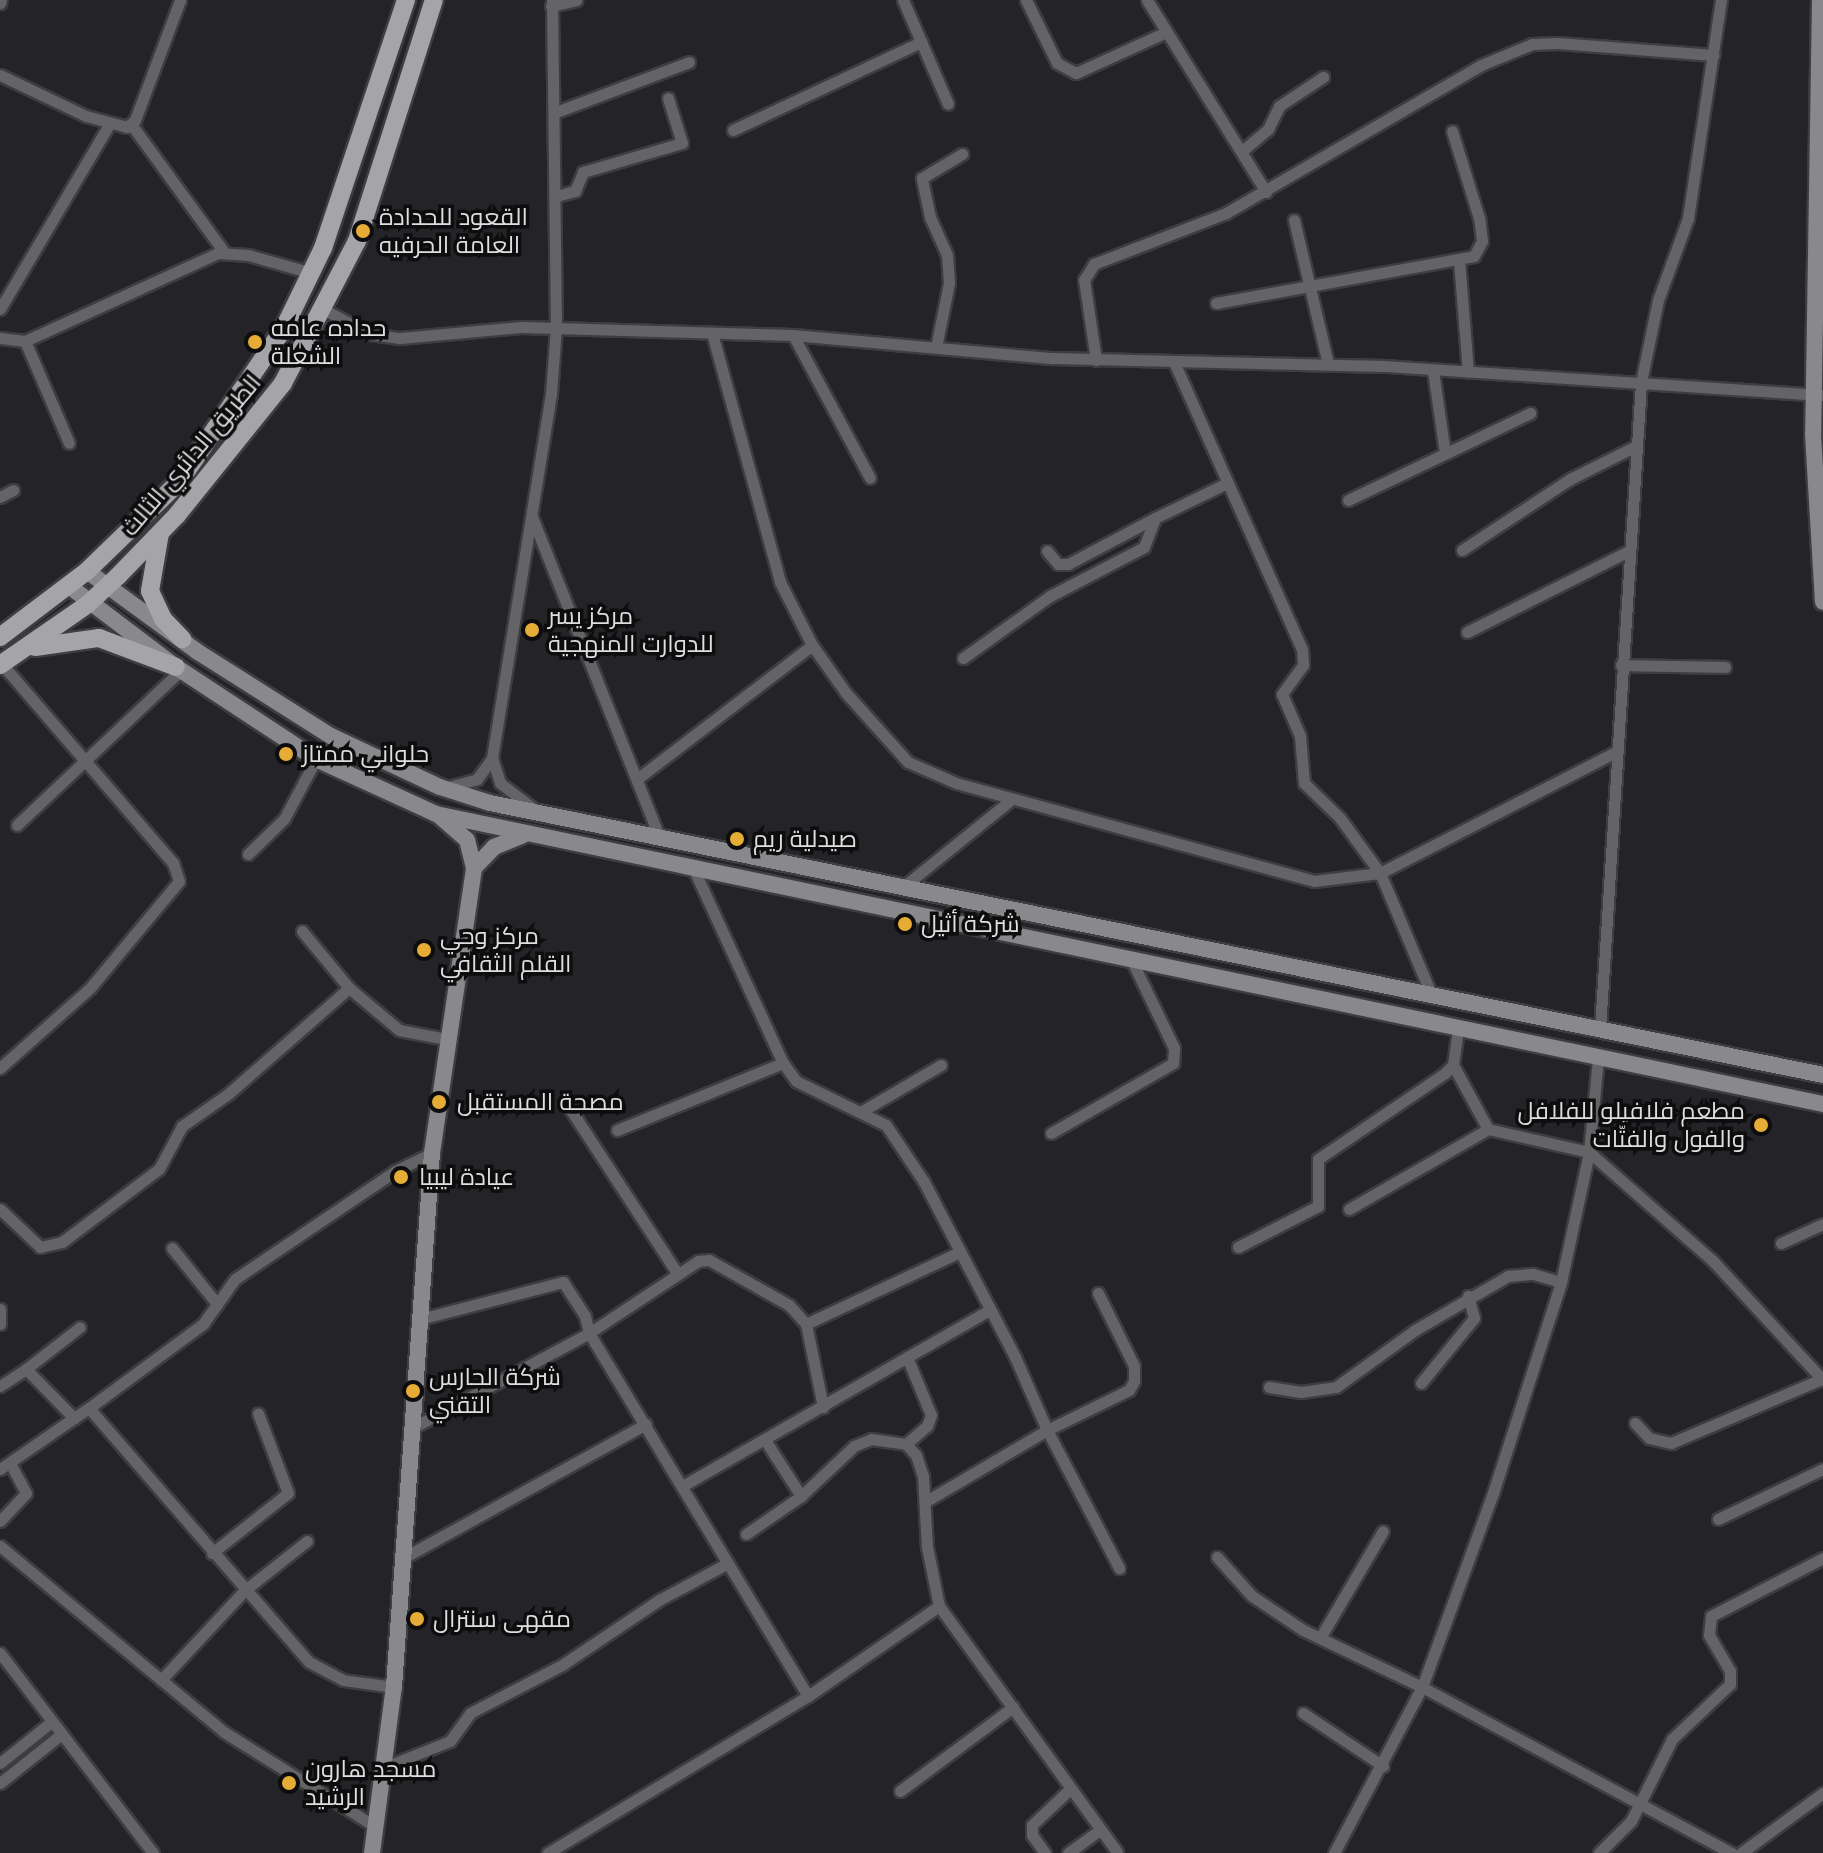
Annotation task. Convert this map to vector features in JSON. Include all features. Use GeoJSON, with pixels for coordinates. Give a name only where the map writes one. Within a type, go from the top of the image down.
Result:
{"type":"FeatureCollection","features":[{"type":"Feature","properties":{"kind":"main road","name":"الطريق الدائري الثالث"},"geometry":{"type":"LineString","coordinates":[[0,637],[87,571],[179,482],[284,328],[312,273],[406,0]]}},
{"type":"Feature","properties":{"kind":"main road","name":"الطريق الدائري الثالث"},"geometry":{"type":"LineString","coordinates":[[1,664],[25,650],[106,588],[160,533],[283,383],[325,310],[357,241],[434,0]]}},
{"type":"Feature","properties":{"kind":"main road"},"geometry":{"type":"LineString","coordinates":[[1820,0],[1819,394],[1813,434],[1823,602]]}},
{"type":"Feature","properties":{"kind":"main road"},"geometry":{"type":"LineString","coordinates":[[160,533],[150,591],[163,619],[182,639]]}},
{"type":"Feature","properties":{"kind":"main road"},"geometry":{"type":"LineString","coordinates":[[87,571],[106,588],[331,736],[440,787],[547,816],[1823,1075]]}},
{"type":"Feature","properties":{"kind":"main road"},"geometry":{"type":"LineString","coordinates":[[69,586],[88,604],[178,668],[316,759],[436,814],[695,872],[1823,1104]]}},
{"type":"Feature","properties":{"kind":"main road"},"geometry":{"type":"LineString","coordinates":[[25,650],[99,638],[178,668]]}},
{"type":"Feature","properties":{"kind":"main road"},"geometry":{"type":"LineString","coordinates":[[372,1853],[394,1687],[432,1153],[446,1039],[474,868],[467,840],[436,814]]}},
{"type":"Feature","properties":{"kind":"main road"},"geometry":{"type":"LineString","coordinates":[[474,868],[494,847],[523,835]]}},
{"type":"Feature","properties":{"kind":"main road"},"geometry":{"type":"LineString","coordinates":[[1027,939],[1030,914]]}},
{"type":"Feature","properties":{"kind":"street"},"geometry":{"type":"LineString","coordinates":[[131,124],[180,0]]}},
{"type":"Feature","properties":{"kind":"street"},"geometry":{"type":"LineString","coordinates":[[547,816],[504,787],[492,758],[532,516],[556,328],[556,112],[552,3],[576,0]]}},
{"type":"Feature","properties":{"kind":"street"},"geometry":{"type":"LineString","coordinates":[[903,0],[948,104]]}},
{"type":"Feature","properties":{"kind":"street"},"geometry":{"type":"LineString","coordinates":[[1026,0],[1057,63],[1076,73],[1166,32]]}},
{"type":"Feature","properties":{"kind":"street"},"geometry":{"type":"LineString","coordinates":[[1147,0],[1266,192]]}},
{"type":"Feature","properties":{"kind":"street"},"geometry":{"type":"LineString","coordinates":[[1600,1029],[1615,752],[1641,382],[1658,300],[1688,218],[1721,0]]}},
{"type":"Feature","properties":{"kind":"street"},"geometry":{"type":"LineString","coordinates":[[733,130],[921,42]]}},
{"type":"Feature","properties":{"kind":"street"},"geometry":{"type":"LineString","coordinates":[[1096,360],[1085,289],[1087,270],[1266,192],[1445,84],[1532,44],[1714,55]]}},
{"type":"Feature","properties":{"kind":"street"},"geometry":{"type":"LineString","coordinates":[[556,112],[689,62]]}},
{"type":"Feature","properties":{"kind":"street"},"geometry":{"type":"LineString","coordinates":[[0,75],[109,125],[131,124]]}},
{"type":"Feature","properties":{"kind":"street"},"geometry":{"type":"LineString","coordinates":[[1242,151],[1268,129],[1279,106],[1323,77]]}},
{"type":"Feature","properties":{"kind":"street"},"geometry":{"type":"LineString","coordinates":[[556,196],[575,191],[583,172],[682,143],[668,98]]}},
{"type":"Feature","properties":{"kind":"street"},"geometry":{"type":"LineString","coordinates":[[131,124],[224,252]]}},
{"type":"Feature","properties":{"kind":"street"},"geometry":{"type":"LineString","coordinates":[[0,309],[109,125]]}},
{"type":"Feature","properties":{"kind":"street"},"geometry":{"type":"LineString","coordinates":[[1216,303],[1311,283],[1459,260],[1478,253],[1482,241],[1473,188],[1452,131]]}},
{"type":"Feature","properties":{"kind":"street"},"geometry":{"type":"LineString","coordinates":[[936,347],[949,283],[947,255],[930,217],[922,178],[962,154]]}},
{"type":"Feature","properties":{"kind":"street"},"geometry":{"type":"LineString","coordinates":[[1294,220],[1328,364]]}},
{"type":"Feature","properties":{"kind":"street"},"geometry":{"type":"LineString","coordinates":[[0,338],[25,341],[224,252],[312,273]]}},
{"type":"Feature","properties":{"kind":"street"},"geometry":{"type":"LineString","coordinates":[[1459,260],[1468,372]]}},
{"type":"Feature","properties":{"kind":"street"},"geometry":{"type":"LineString","coordinates":[[325,310],[370,334],[400,338],[556,328],[793,335],[1096,360],[1328,364],[1819,394]]}},
{"type":"Feature","properties":{"kind":"street"},"geometry":{"type":"LineString","coordinates":[[712,333],[780,582],[812,645],[872,726],[908,762],[956,783],[1314,881],[1380,873],[1615,752]]}},
{"type":"Feature","properties":{"kind":"street"},"geometry":{"type":"LineString","coordinates":[[793,335],[870,478]]}},
{"type":"Feature","properties":{"kind":"street"},"geometry":{"type":"LineString","coordinates":[[25,341],[69,443]]}},
{"type":"Feature","properties":{"kind":"street"},"geometry":{"type":"LineString","coordinates":[[1174,362],[1302,649],[1303,665],[1282,694],[1300,736],[1304,783],[1340,818],[1380,873],[1432,996]]}},
{"type":"Feature","properties":{"kind":"street"},"geometry":{"type":"LineString","coordinates":[[1433,371],[1445,453]]}},
{"type":"Feature","properties":{"kind":"street"},"geometry":{"type":"LineString","coordinates":[[1348,500],[1530,413]]}},
{"type":"Feature","properties":{"kind":"street"},"geometry":{"type":"LineString","coordinates":[[1462,550],[1570,479],[1636,446]]}},
{"type":"Feature","properties":{"kind":"street"},"geometry":{"type":"LineString","coordinates":[[1047,551],[1058,564],[1068,564],[1227,483]]}},
{"type":"Feature","properties":{"kind":"street"},"geometry":{"type":"LineString","coordinates":[[0,497],[13,490]]}},
{"type":"Feature","properties":{"kind":"street"},"geometry":{"type":"LineString","coordinates":[[532,516],[660,839]]}},
{"type":"Feature","properties":{"kind":"street"},"geometry":{"type":"LineString","coordinates":[[963,658],[1050,596],[1144,547],[1155,518]]}},
{"type":"Feature","properties":{"kind":"street"},"geometry":{"type":"LineString","coordinates":[[1467,632],[1629,551]]}},
{"type":"Feature","properties":{"kind":"street"},"geometry":{"type":"LineString","coordinates":[[637,779],[812,645]]}},
{"type":"Feature","properties":{"kind":"street"},"geometry":{"type":"LineString","coordinates":[[0,1068],[90,988],[179,881],[173,863],[1,664]]}},
{"type":"Feature","properties":{"kind":"street"},"geometry":{"type":"LineString","coordinates":[[1621,665],[1725,667]]}},
{"type":"Feature","properties":{"kind":"street"},"geometry":{"type":"LineString","coordinates":[[17,825],[83,757],[178,668]]}},
{"type":"Feature","properties":{"kind":"street"},"geometry":{"type":"LineString","coordinates":[[440,787],[470,783],[492,758]]}},
{"type":"Feature","properties":{"kind":"street"},"geometry":{"type":"LineString","coordinates":[[248,854],[284,819],[316,759]]}},
{"type":"Feature","properties":{"kind":"street"},"geometry":{"type":"LineString","coordinates":[[903,887],[1012,799]]}},
{"type":"Feature","properties":{"kind":"street"},"geometry":{"type":"LineString","coordinates":[[695,872],[783,1063],[796,1081],[818,1094],[864,1110],[886,1125],[960,1252],[1119,1568]]}},
{"type":"Feature","properties":{"kind":"street"},"geometry":{"type":"LineString","coordinates":[[302,931],[349,988],[409,1036],[446,1039]]}},
{"type":"Feature","properties":{"kind":"street"},"geometry":{"type":"LineString","coordinates":[[1051,1133],[1173,1063],[1174,1048],[1132,961]]}},
{"type":"Feature","properties":{"kind":"street"},"geometry":{"type":"LineString","coordinates":[[0,1209],[40,1247],[62,1242],[159,1169],[182,1126],[228,1094],[349,988]]}},
{"type":"Feature","properties":{"kind":"street"},"geometry":{"type":"LineString","coordinates":[[1458,1029],[1453,1065],[1488,1129]]}},
{"type":"Feature","properties":{"kind":"street"},"geometry":{"type":"LineString","coordinates":[[1337,1852],[1422,1687],[1493,1493],[1561,1282],[1589,1152],[1598,1058]]}},
{"type":"Feature","properties":{"kind":"street"},"geometry":{"type":"LineString","coordinates":[[617,1130],[783,1063]]}},
{"type":"Feature","properties":{"kind":"street"},"geometry":{"type":"LineString","coordinates":[[864,1110],[941,1065]]}},
{"type":"Feature","properties":{"kind":"street"},"geometry":{"type":"LineString","coordinates":[[1238,1247],[1318,1206],[1322,1194],[1314,1168],[1318,1159],[1453,1065]]}},
{"type":"Feature","properties":{"kind":"street"},"geometry":{"type":"LineString","coordinates":[[567,1104],[678,1274]]}},
{"type":"Feature","properties":{"kind":"street"},"geometry":{"type":"LineString","coordinates":[[1349,1209],[1488,1129],[1589,1152],[1713,1261],[1823,1379],[1671,1443],[1649,1438],[1635,1423]]}},
{"type":"Feature","properties":{"kind":"street"},"geometry":{"type":"LineString","coordinates":[[0,1521],[26,1493],[5,1466],[203,1324],[235,1279],[395,1171],[432,1153]]}},
{"type":"Feature","properties":{"kind":"street"},"geometry":{"type":"LineString","coordinates":[[1781,1243],[1823,1224]]}},
{"type":"Feature","properties":{"kind":"street"},"geometry":{"type":"LineString","coordinates":[[172,1248],[217,1304]]}},
{"type":"Feature","properties":{"kind":"street"},"geometry":{"type":"LineString","coordinates":[[806,1324],[960,1252]]}},
{"type":"Feature","properties":{"kind":"street"},"geometry":{"type":"LineString","coordinates":[[414,1427],[589,1333],[698,1261],[720,1263],[789,1305],[806,1324],[823,1407]]}},
{"type":"Feature","properties":{"kind":"street"},"geometry":{"type":"LineString","coordinates":[[1269,1387],[1301,1392],[1336,1387],[1468,1296],[1520,1273],[1561,1282]]}},
{"type":"Feature","properties":{"kind":"street"},"geometry":{"type":"LineString","coordinates":[[420,1319],[563,1282],[585,1316],[589,1333],[684,1485],[808,1696]]}},
{"type":"Feature","properties":{"kind":"street"},"geometry":{"type":"LineString","coordinates":[[925,1502],[1047,1430],[1129,1390],[1134,1381],[1134,1366],[1098,1293]]}},
{"type":"Feature","properties":{"kind":"street"},"geometry":{"type":"LineString","coordinates":[[1421,1383],[1474,1318],[1468,1296]]}},
{"type":"Feature","properties":{"kind":"street"},"geometry":{"type":"LineString","coordinates":[[0,1309],[0,1324]]}},
{"type":"Feature","properties":{"kind":"street"},"geometry":{"type":"LineString","coordinates":[[684,1485],[989,1310]]}},
{"type":"Feature","properties":{"kind":"street"},"geometry":{"type":"LineString","coordinates":[[0,1386],[80,1327]]}},
{"type":"Feature","properties":{"kind":"street"},"geometry":{"type":"LineString","coordinates":[[906,1444],[927,1426],[931,1415],[907,1357]]}},
{"type":"Feature","properties":{"kind":"street"},"geometry":{"type":"LineString","coordinates":[[26,1369],[74,1418]]}},
{"type":"Feature","properties":{"kind":"street"},"geometry":{"type":"LineString","coordinates":[[89,1408],[309,1662],[343,1680],[394,1687]]}},
{"type":"Feature","properties":{"kind":"street"},"geometry":{"type":"LineString","coordinates":[[212,1553],[288,1493],[258,1413]]}},
{"type":"Feature","properties":{"kind":"street"},"geometry":{"type":"LineString","coordinates":[[405,1557],[646,1424]]}},
{"type":"Feature","properties":{"kind":"street"},"geometry":{"type":"LineString","coordinates":[[746,1534],[801,1496],[854,1446],[880,1438],[906,1444],[920,1465],[931,1576],[939,1606],[1117,1852]]}},
{"type":"Feature","properties":{"kind":"street"},"geometry":{"type":"LineString","coordinates":[[765,1440],[801,1496]]}},
{"type":"Feature","properties":{"kind":"street"},"geometry":{"type":"LineString","coordinates":[[1718,1519],[1823,1469]]}},
{"type":"Feature","properties":{"kind":"street"},"geometry":{"type":"LineString","coordinates":[[1320,1638],[1383,1531]]}},
{"type":"Feature","properties":{"kind":"street"},"geometry":{"type":"LineString","coordinates":[[161,1680],[245,1590],[307,1541]]}},
{"type":"Feature","properties":{"kind":"street"},"geometry":{"type":"LineString","coordinates":[[0,1546],[161,1680],[290,1777],[376,1827]]}},
{"type":"Feature","properties":{"kind":"street"},"geometry":{"type":"LineString","coordinates":[[1217,1557],[1252,1596],[1320,1638],[1422,1687],[1732,1853]]}},
{"type":"Feature","properties":{"kind":"street"},"geometry":{"type":"LineString","coordinates":[[1599,1853],[1625,1831],[1672,1739],[1730,1684],[1730,1671],[1709,1635],[1711,1616],[1823,1558]]}},
{"type":"Feature","properties":{"kind":"street"},"geometry":{"type":"LineString","coordinates":[[385,1767],[450,1741],[470,1713],[562,1665],[659,1600],[728,1563]]}},
{"type":"Feature","properties":{"kind":"street"},"geometry":{"type":"LineString","coordinates":[[548,1853],[808,1696],[939,1606]]}},
{"type":"Feature","properties":{"kind":"street"},"geometry":{"type":"LineString","coordinates":[[0,1653],[59,1736],[153,1853]]}},
{"type":"Feature","properties":{"kind":"street"},"geometry":{"type":"LineString","coordinates":[[900,1791],[1013,1707]]}},
{"type":"Feature","properties":{"kind":"street"},"geometry":{"type":"LineString","coordinates":[[1303,1713],[1383,1766]]}},
{"type":"Feature","properties":{"kind":"street"},"geometry":{"type":"LineString","coordinates":[[0,1763],[50,1723]]}},
{"type":"Feature","properties":{"kind":"street"},"geometry":{"type":"LineString","coordinates":[[0,1783],[59,1736]]}},
{"type":"Feature","properties":{"kind":"street"},"geometry":{"type":"LineString","coordinates":[[1045,1853],[1032,1835],[1032,1825],[1070,1789]]}},
{"type":"Feature","properties":{"kind":"street"},"geometry":{"type":"LineString","coordinates":[[1741,1853],[1823,1793]]}},
{"type":"Feature","properties":{"kind":"street"},"geometry":{"type":"LineString","coordinates":[[1068,1853],[1100,1830]]}},
{"type":"Feature","properties":{"kind":"place","name":"القعود للحدادة العامة الحرفيه"},"geometry":{"type":"Point","coordinates":[363,231]}},
{"type":"Feature","properties":{"kind":"place","name":"حداده عامه الشعلة"},"geometry":{"type":"Point","coordinates":[255,342]}},
{"type":"Feature","properties":{"kind":"place","name":"مركز يسر للدوارت المنهجية"},"geometry":{"type":"Point","coordinates":[532,630]}},
{"type":"Feature","properties":{"kind":"place","name":"حلواني ممتاز"},"geometry":{"type":"Point","coordinates":[286,754]}},
{"type":"Feature","properties":{"kind":"place","name":"صيدلية ريم"},"geometry":{"type":"Point","coordinates":[737,839]}},
{"type":"Feature","properties":{"kind":"place","name":"شركة أثيل"},"geometry":{"type":"Point","coordinates":[905,924]}},
{"type":"Feature","properties":{"kind":"place","name":"مركز وحي القلم الثقافي"},"geometry":{"type":"Point","coordinates":[424,950]}},
{"type":"Feature","properties":{"kind":"place","name":"مصحة المستقبل"},"geometry":{"type":"Point","coordinates":[439,1102]}},
{"type":"Feature","properties":{"kind":"place","name":"مطعم فلافيلو للفلافل والفول والفتّات"},"geometry":{"type":"Point","coordinates":[1761,1125]}},
{"type":"Feature","properties":{"kind":"place","name":"عيادة ليبيا"},"geometry":{"type":"Point","coordinates":[401,1177]}},
{"type":"Feature","properties":{"kind":"place","name":"شركة الحارس التقني"},"geometry":{"type":"Point","coordinates":[413,1391]}},
{"type":"Feature","properties":{"kind":"place","name":"مقهى سنترال"},"geometry":{"type":"Point","coordinates":[417,1619]}},
{"type":"Feature","properties":{"kind":"place","name":"مسجد هارون الرشيد"},"geometry":{"type":"Point","coordinates":[289,1783]}}]}
